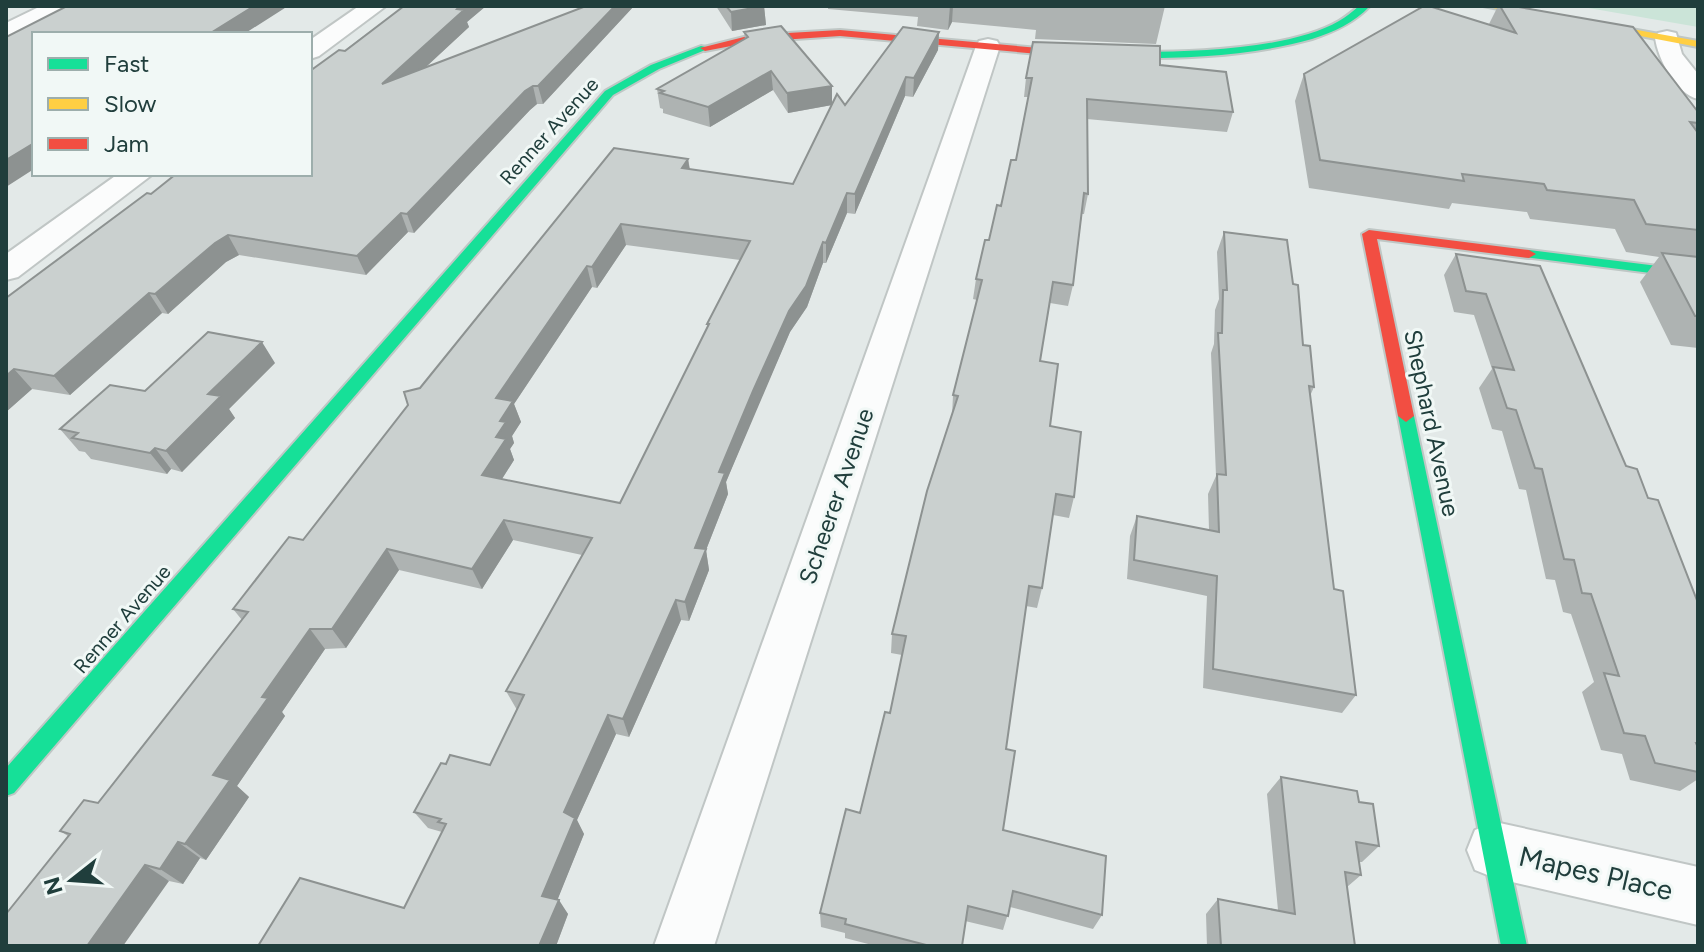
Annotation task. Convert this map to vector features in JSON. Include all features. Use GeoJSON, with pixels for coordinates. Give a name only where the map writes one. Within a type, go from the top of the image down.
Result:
{"type":"FeatureCollection","features":[{"type":"Feature","properties":{"kind":"street"},"geometry":{"type":"LineString","coordinates":[[6,19],[31,6]]}},
{"type":"Feature","properties":{"kind":"street"},"geometry":{"type":"LineString","coordinates":[[6,33],[59,6]]}},
{"type":"Feature","properties":{"kind":"street"},"geometry":{"type":"LineString","coordinates":[[312,34],[353,6]]}},
{"type":"Feature","properties":{"kind":"street"},"geometry":{"type":"LineString","coordinates":[[312,50],[374,6]]}},
{"type":"Feature","properties":{"kind":"street","name":"Renner Avenue"},"geometry":{"type":"LineString","coordinates":[[6,785],[609,93],[650,67],[700,48],[808,31],[867,31],[1092,55],[1165,55],[1240,49],[1329,29],[1360,15],[1365,6]]}},
{"type":"Feature","properties":{"kind":"street"},"geometry":{"type":"LineString","coordinates":[[1488,6],[1698,44]]}},
{"type":"Feature","properties":{"kind":"street"},"geometry":{"type":"LineString","coordinates":[[1667,38],[1670,55],[1698,91]]}},
{"type":"Feature","properties":{"kind":"street","name":"Scheerer Avenue"},"geometry":{"type":"LineString","coordinates":[[684,946],[988,46]]}},
{"type":"Feature","properties":{"kind":"street"},"geometry":{"type":"LineString","coordinates":[[6,244],[105,176]]}},
{"type":"Feature","properties":{"kind":"street"},"geometry":{"type":"LineString","coordinates":[[6,270],[135,176]]}},
{"type":"Feature","properties":{"kind":"street","name":"Shephard Avenue"},"geometry":{"type":"LineString","coordinates":[[1514,946],[1369,234],[1698,275]]}},
{"type":"Feature","properties":{"kind":"street","name":"Mapes Place"},"geometry":{"type":"LineString","coordinates":[[1495,850],[1698,896]]}},
{"type":"Feature","properties":{"kind":"green space"},"geometry":{"type":"Polygon","coordinates":[[[1577,6],[1698,6],[1698,27],[1577,6]]]}},
{"type":"Feature","properties":{"kind":"building"},"geometry":{"type":"Polygon","coordinates":[[[67,6],[254,6],[212,32],[32,32],[32,144],[6,160],[6,37],[67,6]]]}},
{"type":"Feature","properties":{"kind":"building"},"geometry":{"type":"Polygon","coordinates":[[[404,6],[460,6],[457,9],[464,10],[382,84],[586,6],[615,6],[538,86],[525,91],[407,214],[401,213],[357,256],[228,235],[155,294],[149,293],[54,376],[14,369],[6,376],[6,298],[147,193],[151,194],[174,176],[312,176],[312,70],[339,50],[345,51],[404,6]]]}},
{"type":"Feature","properties":{"kind":"building"},"geometry":{"type":"Polygon","coordinates":[[[726,6],[764,6],[731,12],[726,6]]]}},
{"type":"Feature","properties":{"kind":"building"},"geometry":{"type":"Polygon","coordinates":[[[1424,6],[1516,33],[1500,6],[1633,27],[1698,112],[1698,123],[1690,122],[1698,133],[1698,230],[1646,224],[1634,200],[1547,190],[1544,184],[1462,174],[1464,181],[1320,160],[1304,74],[1424,6]]]}},
{"type":"Feature","properties":{"kind":"building"},"geometry":{"type":"Polygon","coordinates":[[[781,26],[832,86],[787,93],[771,71],[708,107],[660,93],[664,91],[657,89],[748,37],[744,32],[781,26]]]}},
{"type":"Feature","properties":{"kind":"building"},"geometry":{"type":"Polygon","coordinates":[[[903,27],[939,32],[914,78],[906,77],[855,194],[847,193],[806,286],[789,311],[753,391],[719,472],[725,473],[695,548],[706,549],[685,602],[676,600],[623,719],[608,715],[564,812],[575,818],[542,896],[559,900],[539,946],[258,946],[300,878],[404,908],[446,824],[438,822],[441,819],[414,812],[441,763],[446,764],[450,755],[490,765],[524,695],[506,691],[592,538],[504,520],[472,569],[387,549],[332,629],[310,629],[262,697],[268,698],[213,775],[230,780],[185,844],[178,842],[160,869],[145,865],[87,946],[6,946],[6,914],[70,834],[60,831],[84,800],[98,803],[248,612],[233,609],[289,537],[303,540],[408,405],[404,392],[420,388],[614,148],[688,159],[682,168],[793,184],[837,94],[845,105],[903,27]],[[621,224],[592,267],[587,266],[496,398],[513,401],[500,421],[506,422],[496,437],[506,439],[482,475],[620,503],[750,241],[621,224]]]}},
{"type":"Feature","properties":{"kind":"building"},"geometry":{"type":"Polygon","coordinates":[[[1033,42],[1160,46],[1160,65],[1226,72],[1233,112],[1087,99],[1088,194],[1084,193],[1073,285],[1053,282],[1040,361],[1058,364],[1050,426],[1081,432],[1074,497],[1056,494],[1042,588],[1029,586],[1006,749],[1015,751],[1003,830],[1106,856],[1102,915],[1013,891],[1008,916],[968,906],[962,946],[930,946],[845,924],[846,919],[820,913],[846,809],[860,813],[885,712],[890,713],[906,636],[892,634],[927,491],[958,396],[953,395],[982,280],[976,279],[985,240],[989,240],[997,205],[1001,206],[1011,160],[1016,160],[1032,78],[1026,78],[1033,42]]]}},
{"type":"Feature","properties":{"kind":"building"},"geometry":{"type":"Polygon","coordinates":[[[1224,232],[1287,240],[1293,284],[1298,285],[1303,345],[1310,346],[1314,387],[1309,386],[1334,589],[1343,591],[1356,695],[1213,669],[1217,576],[1134,560],[1137,516],[1219,532],[1217,474],[1226,475],[1218,333],[1222,333],[1223,290],[1227,290],[1224,232]]]}},
{"type":"Feature","properties":{"kind":"building"},"geometry":{"type":"Polygon","coordinates":[[[1662,253],[1698,257],[1698,316],[1695,316],[1662,253]]]}},
{"type":"Feature","properties":{"kind":"building"},"geometry":{"type":"Polygon","coordinates":[[[1456,254],[1540,266],[1626,466],[1637,469],[1648,498],[1658,500],[1698,603],[1698,772],[1655,763],[1645,736],[1624,733],[1604,673],[1619,676],[1591,594],[1582,593],[1574,560],[1564,559],[1542,469],[1535,468],[1516,410],[1507,408],[1493,367],[1514,370],[1486,294],[1466,291],[1456,254]]]}},
{"type":"Feature","properties":{"kind":"building"},"geometry":{"type":"Polygon","coordinates":[[[208,332],[262,342],[208,394],[221,396],[166,451],[155,448],[150,453],[72,438],[78,433],[60,429],[110,385],[145,391],[208,332]]]}},
{"type":"Feature","properties":{"kind":"building"},"geometry":{"type":"Polygon","coordinates":[[[1281,777],[1357,791],[1359,802],[1373,804],[1379,846],[1356,842],[1361,875],[1345,872],[1355,946],[1221,946],[1218,899],[1295,914],[1281,777]]]}},
{"type":"Feature","properties":{"kind":"traffic: fast"},"geometry":{"type":"LineString","coordinates":[[1061,53],[1175,54],[1268,45],[1310,36],[1343,23],[1365,6]]}},
{"type":"Feature","properties":{"kind":"traffic: fast"},"geometry":{"type":"LineString","coordinates":[[6,785],[609,93],[655,67],[705,48]]}},
{"type":"Feature","properties":{"kind":"traffic: fast"},"geometry":{"type":"LineString","coordinates":[[1529,254],[1698,275]]}},
{"type":"Feature","properties":{"kind":"traffic: fast"},"geometry":{"type":"LineString","coordinates":[[1406,416],[1514,946]]}},
{"type":"Feature","properties":{"kind":"traffic: slow"},"geometry":{"type":"LineString","coordinates":[[1488,6],[1698,44]]}},
{"type":"Feature","properties":{"kind":"traffic: jam"},"geometry":{"type":"LineString","coordinates":[[705,48],[796,34],[840,33],[1061,53]]}},
{"type":"Feature","properties":{"kind":"traffic: jam"},"geometry":{"type":"LineString","coordinates":[[1406,416],[1369,234],[1529,254]]}}]}
